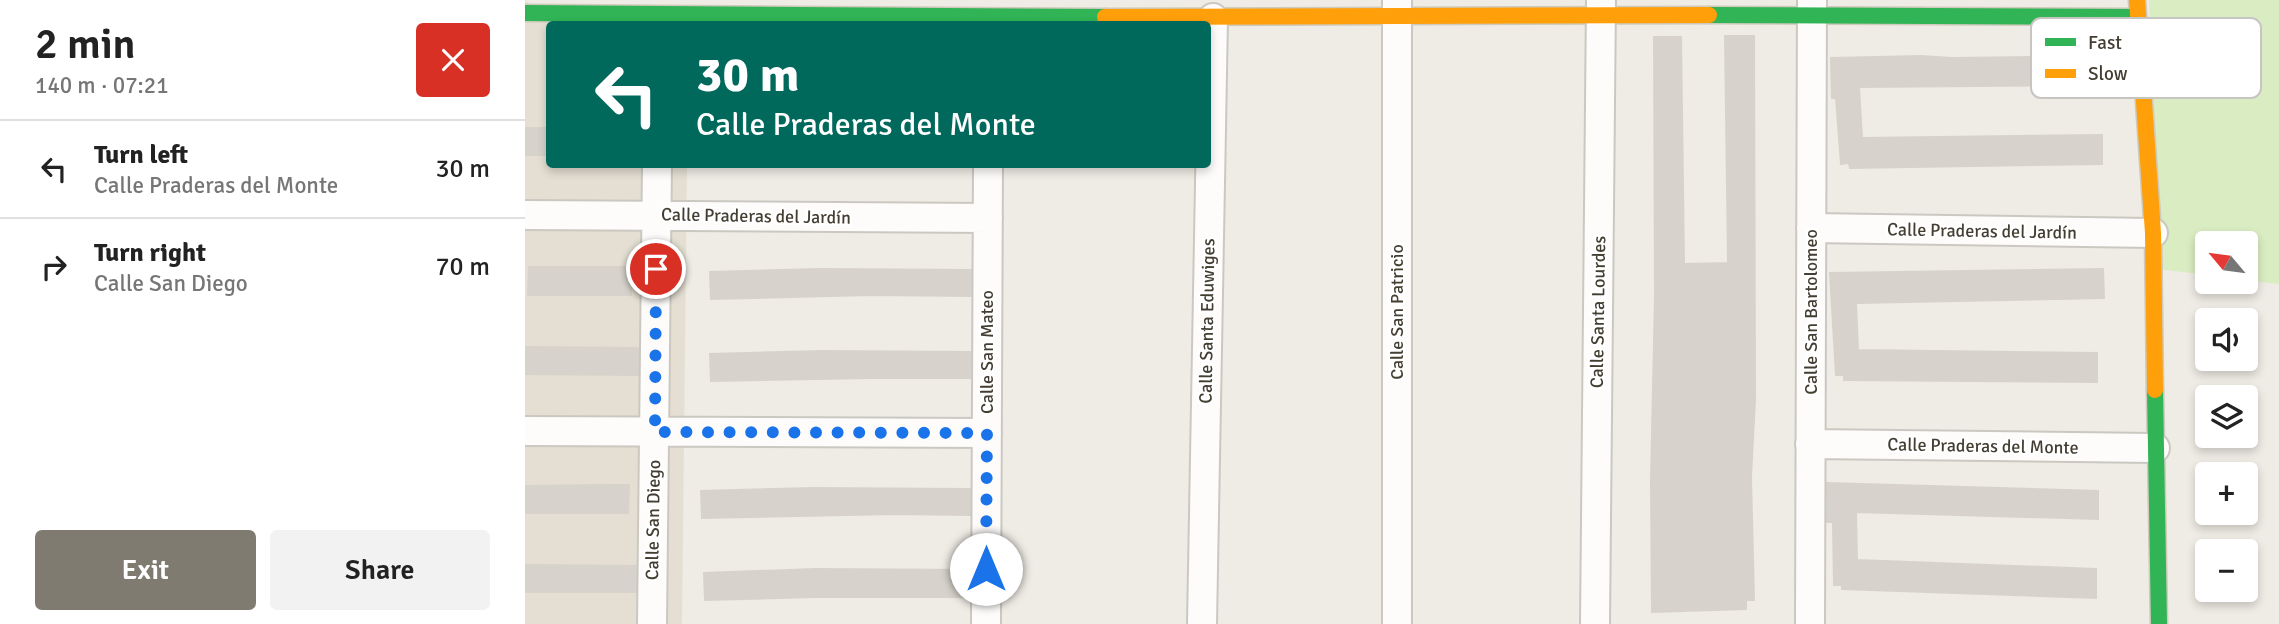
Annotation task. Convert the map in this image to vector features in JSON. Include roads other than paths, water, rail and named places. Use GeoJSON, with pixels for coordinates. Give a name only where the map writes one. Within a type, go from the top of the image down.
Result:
{"type":"FeatureCollection","features":[{"type":"Feature","properties":{"kind":"street"},"geometry":{"type":"LineString","coordinates":[[525,13],[659,19],[989,21],[1213,18],[1397,9],[1812,7],[2137,17],[2137,0]]}},
{"type":"Feature","properties":{"kind":"street","name":"Calle Santa Lourdes"},"geometry":{"type":"LineString","coordinates":[[1594,624],[1601,7]]}},
{"type":"Feature","properties":{"kind":"street","name":"Calle San Bartolomeo"},"geometry":{"type":"LineString","coordinates":[[1810,624],[1812,7]]}},
{"type":"Feature","properties":{"kind":"street","name":"Calle San Patricio"},"geometry":{"type":"LineString","coordinates":[[1397,9],[1397,624]]}},
{"type":"Feature","properties":{"kind":"street","name":"Calle Santa Eduwiges"},"geometry":{"type":"LineString","coordinates":[[1211,128],[1213,18]]}},
{"type":"Feature","properties":{"kind":"street"},"geometry":{"type":"LineString","coordinates":[[2143,98],[2153,233],[2159,624]]}},
{"type":"Feature","properties":{"kind":"street","name":"Calle San Diego"},"geometry":{"type":"LineString","coordinates":[[652,624],[657,168]]}},
{"type":"Feature","properties":{"kind":"street","name":"Calle San Mateo"},"geometry":{"type":"LineString","coordinates":[[986,624],[988,168]]}},
{"type":"Feature","properties":{"kind":"street","name":"Calle Santa Eduwiges"},"geometry":{"type":"LineString","coordinates":[[1202,624],[1210,168]]}},
{"type":"Feature","properties":{"kind":"street","name":"Calle Praderas del Jardín"},"geometry":{"type":"LineString","coordinates":[[525,215],[988,218]]}},
{"type":"Feature","properties":{"kind":"street","name":"Calle Praderas del Jardín"},"geometry":{"type":"LineString","coordinates":[[1811,228],[2153,233]]}},
{"type":"Feature","properties":{"kind":"street"},"geometry":{"type":"LineString","coordinates":[[525,431],[987,433]]}},
{"type":"Feature","properties":{"kind":"street","name":"Calle Praderas del Monte"},"geometry":{"type":"LineString","coordinates":[[1810,444],[2155,448]]}}]}
